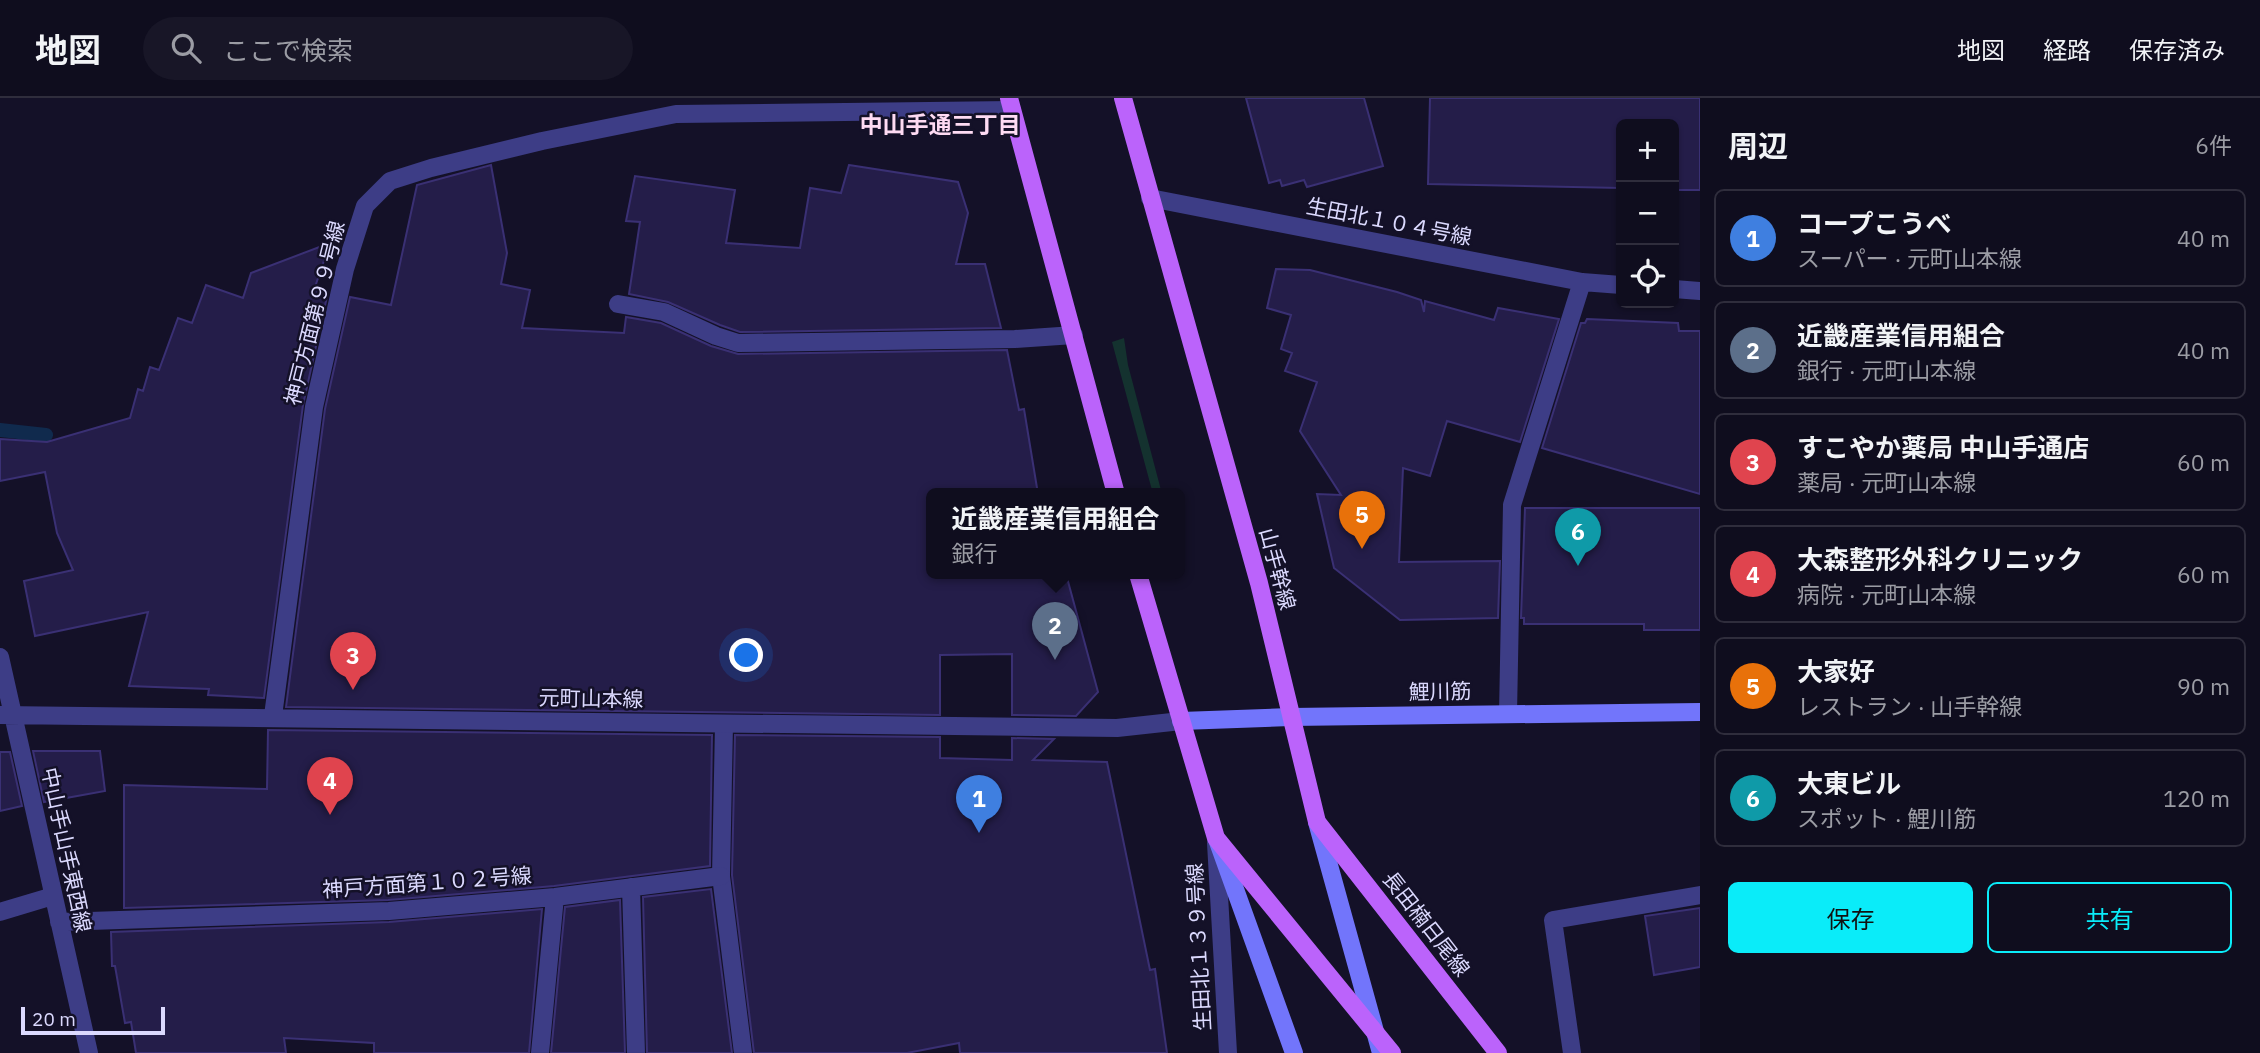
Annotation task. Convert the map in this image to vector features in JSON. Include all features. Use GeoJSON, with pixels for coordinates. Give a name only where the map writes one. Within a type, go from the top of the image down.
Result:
{"type":"FeatureCollection","features":[{"type":"Feature","properties":{"kind":"main road","name":"山手幹線"},"geometry":{"type":"LineString","coordinates":[[1123,98],[1259,583],[1317,822]]}},
{"type":"Feature","properties":{"kind":"main road"},"geometry":{"type":"LineString","coordinates":[[1010,104],[1114,488]]}},
{"type":"Feature","properties":{"kind":"main road"},"geometry":{"type":"LineString","coordinates":[[1139,579],[1216,838],[1392,1053]]}},
{"type":"Feature","properties":{"kind":"main road","name":"長田楠日尾線"},"geometry":{"type":"LineString","coordinates":[[1317,822],[1498,1053]]}},
{"type":"Feature","properties":{"kind":"street","name":"神戸方面第９９号線"},"geometry":{"type":"LineString","coordinates":[[273,716],[314,407],[345,269],[365,206],[390,181],[541,141],[676,114],[1010,104]]}},
{"type":"Feature","properties":{"kind":"street","name":"生田北１０４号線"},"geometry":{"type":"LineString","coordinates":[[1150,198],[1582,282],[1616,285]]}},
{"type":"Feature","properties":{"kind":"street"},"geometry":{"type":"LineString","coordinates":[[1508,714],[1512,505],[1582,282]]}},
{"type":"Feature","properties":{"kind":"street"},"geometry":{"type":"LineString","coordinates":[[1679,289],[1700,291]]}},
{"type":"Feature","properties":{"kind":"street"},"geometry":{"type":"LineString","coordinates":[[618,304],[664,312],[738,343],[1015,339],[1074,335]]}},
{"type":"Feature","properties":{"kind":"street","name":"中山手山手東西線"},"geometry":{"type":"LineString","coordinates":[[0,657],[7,715],[89,1053]]}},
{"type":"Feature","properties":{"kind":"street","name":"鯉川筋"},"geometry":{"type":"LineString","coordinates":[[1181,720],[1700,712]]}},
{"type":"Feature","properties":{"kind":"street","name":"元町山本線"},"geometry":{"type":"LineString","coordinates":[[7,715],[273,716],[724,725],[1117,728],[1181,720]]}},
{"type":"Feature","properties":{"kind":"street"},"geometry":{"type":"LineString","coordinates":[[724,725],[721,876],[743,1053]]}},
{"type":"Feature","properties":{"kind":"street","name":"山手幹線"},"geometry":{"type":"LineString","coordinates":[[1317,822],[1381,1053]]}},
{"type":"Feature","properties":{"kind":"street"},"geometry":{"type":"LineString","coordinates":[[1216,838],[1294,1053]]}},
{"type":"Feature","properties":{"kind":"street","name":"生田北１３９号線"},"geometry":{"type":"LineString","coordinates":[[1216,838],[1228,1053]]}},
{"type":"Feature","properties":{"kind":"street","name":"神戸方面第１０２号線"},"geometry":{"type":"LineString","coordinates":[[59,922],[389,911],[555,897],[721,876]]}},
{"type":"Feature","properties":{"kind":"street"},"geometry":{"type":"LineString","coordinates":[[631,887],[636,1053]]}},
{"type":"Feature","properties":{"kind":"street"},"geometry":{"type":"LineString","coordinates":[[1572,1053],[1553,919],[1700,895]]}},
{"type":"Feature","properties":{"kind":"street"},"geometry":{"type":"LineString","coordinates":[[0,912],[53,896]]}},
{"type":"Feature","properties":{"kind":"street"},"geometry":{"type":"LineString","coordinates":[[540,1053],[555,897]]}},
{"type":"Feature","properties":{"kind":"green space"},"geometry":{"type":"Polygon","coordinates":[[[1124,338],[1128,365],[1160,488],[1151,488],[1112,342],[1124,338]]]}},
{"type":"Feature","properties":{"kind":"building"},"geometry":{"type":"Polygon","coordinates":[[[1246,98],[1364,98],[1383,166],[1307,187],[1304,180],[1282,186],[1280,180],[1269,183],[1246,98]]]}},
{"type":"Feature","properties":{"kind":"building"},"geometry":{"type":"Polygon","coordinates":[[[1430,98],[1700,98],[1700,190],[1679,190],[1679,119],[1616,119],[1616,188],[1428,184],[1430,98]]]}},
{"type":"Feature","properties":{"kind":"building"},"geometry":{"type":"Polygon","coordinates":[[[491,165],[507,253],[501,284],[530,290],[522,328],[624,333],[626,317],[661,323],[711,346],[738,354],[1007,350],[1019,410],[1024,409],[1037,488],[926,488],[926,579],[1067,579],[1098,692],[1076,716],[1012,715],[1012,654],[940,655],[940,715],[286,707],[325,409],[350,297],[391,305],[417,185],[491,165]]]}},
{"type":"Feature","properties":{"kind":"building"},"geometry":{"type":"Polygon","coordinates":[[[849,165],[958,182],[968,213],[956,264],[985,264],[1001,328],[740,332],[668,302],[629,294],[640,222],[626,221],[635,176],[735,190],[726,243],[800,248],[810,188],[841,193],[849,165]]]}},
{"type":"Feature","properties":{"kind":"building"},"geometry":{"type":"Polygon","coordinates":[[[330,243],[314,290],[328,292],[303,405],[264,698],[208,695],[209,689],[129,686],[148,612],[35,636],[24,581],[73,570],[57,533],[45,472],[0,481],[0,439],[47,442],[130,418],[138,389],[143,391],[150,367],[159,370],[178,318],[192,323],[206,285],[243,298],[251,273],[330,243]]]}},
{"type":"Feature","properties":{"kind":"building"},"geometry":{"type":"Polygon","coordinates":[[[1276,269],[1310,270],[1397,292],[1421,300],[1424,312],[1425,301],[1494,320],[1498,308],[1559,319],[1520,442],[1447,421],[1430,476],[1403,468],[1399,562],[1500,561],[1498,618],[1400,620],[1334,568],[1317,494],[1341,495],[1300,431],[1317,382],[1285,371],[1292,353],[1281,349],[1291,315],[1267,308],[1276,269]]]}},
{"type":"Feature","properties":{"kind":"building"},"geometry":{"type":"Polygon","coordinates":[[[1587,319],[1678,323],[1679,331],[1700,331],[1700,494],[1542,448],[1581,323],[1585,323],[1587,319]]]}},
{"type":"Feature","properties":{"kind":"building"},"geometry":{"type":"Polygon","coordinates":[[[1525,508],[1700,508],[1700,630],[1644,630],[1644,624],[1524,624],[1524,618],[1521,618],[1525,508]]]}},
{"type":"Feature","properties":{"kind":"building"},"geometry":{"type":"Polygon","coordinates":[[[268,730],[712,735],[710,866],[554,886],[388,900],[124,908],[124,785],[267,789],[268,730]]]}},
{"type":"Feature","properties":{"kind":"building"},"geometry":{"type":"Polygon","coordinates":[[[735,735],[940,737],[940,758],[1012,760],[1012,738],[1054,739],[1033,760],[1107,762],[1150,970],[1155,969],[1167,1053],[960,1053],[959,1043],[907,1053],[754,1053],[732,875],[735,735]]]}},
{"type":"Feature","properties":{"kind":"building"},"geometry":{"type":"Polygon","coordinates":[[[33,751],[100,751],[105,791],[44,802],[33,751]]]}},
{"type":"Feature","properties":{"kind":"building"},"geometry":{"type":"Polygon","coordinates":[[[0,752],[10,752],[22,806],[0,811],[0,752]]]}},
{"type":"Feature","properties":{"kind":"building"},"geometry":{"type":"Polygon","coordinates":[[[711,889],[732,1053],[647,1053],[643,897],[711,889]]]}},
{"type":"Feature","properties":{"kind":"building"},"geometry":{"type":"Polygon","coordinates":[[[620,900],[625,1053],[551,1053],[565,907],[620,900]]]}},
{"type":"Feature","properties":{"kind":"building"},"geometry":{"type":"Polygon","coordinates":[[[1700,908],[1700,967],[1654,975],[1645,916],[1700,908]]]}},
{"type":"Feature","properties":{"kind":"building"},"geometry":{"type":"Polygon","coordinates":[[[542,909],[529,1053],[374,1053],[374,1043],[284,1038],[286,1053],[136,1053],[131,1022],[125,1023],[115,966],[112,966],[111,932],[389,922],[542,909]]]}},
{"type":"Feature","properties":{"kind":"waterway"},"geometry":{"type":"LineString","coordinates":[[0,430],[46,435]]}},
{"type":"Feature","properties":{"kind":"place","name":"大家好"},"geometry":{"type":"Point","coordinates":[1362,549]}},
{"type":"Feature","properties":{"kind":"place","name":"大東ビル"},"geometry":{"type":"Point","coordinates":[1578,566]}},
{"type":"Feature","properties":{"kind":"place","name":"近畿産業信用組合"},"geometry":{"type":"Point","coordinates":[1055,660]}},
{"type":"Feature","properties":{"kind":"place","name":"すこやか薬局 中山手通店"},"geometry":{"type":"Point","coordinates":[353,690]}},
{"type":"Feature","properties":{"kind":"place","name":"大森整形外科クリニック"},"geometry":{"type":"Point","coordinates":[330,815]}},
{"type":"Feature","properties":{"kind":"place","name":"コープこうべ"},"geometry":{"type":"Point","coordinates":[979,833]}},
{"type":"Feature","properties":{"kind":"district","name":"中山手通三丁目"},"geometry":{"type":"Point","coordinates":[940,125]}}]}
